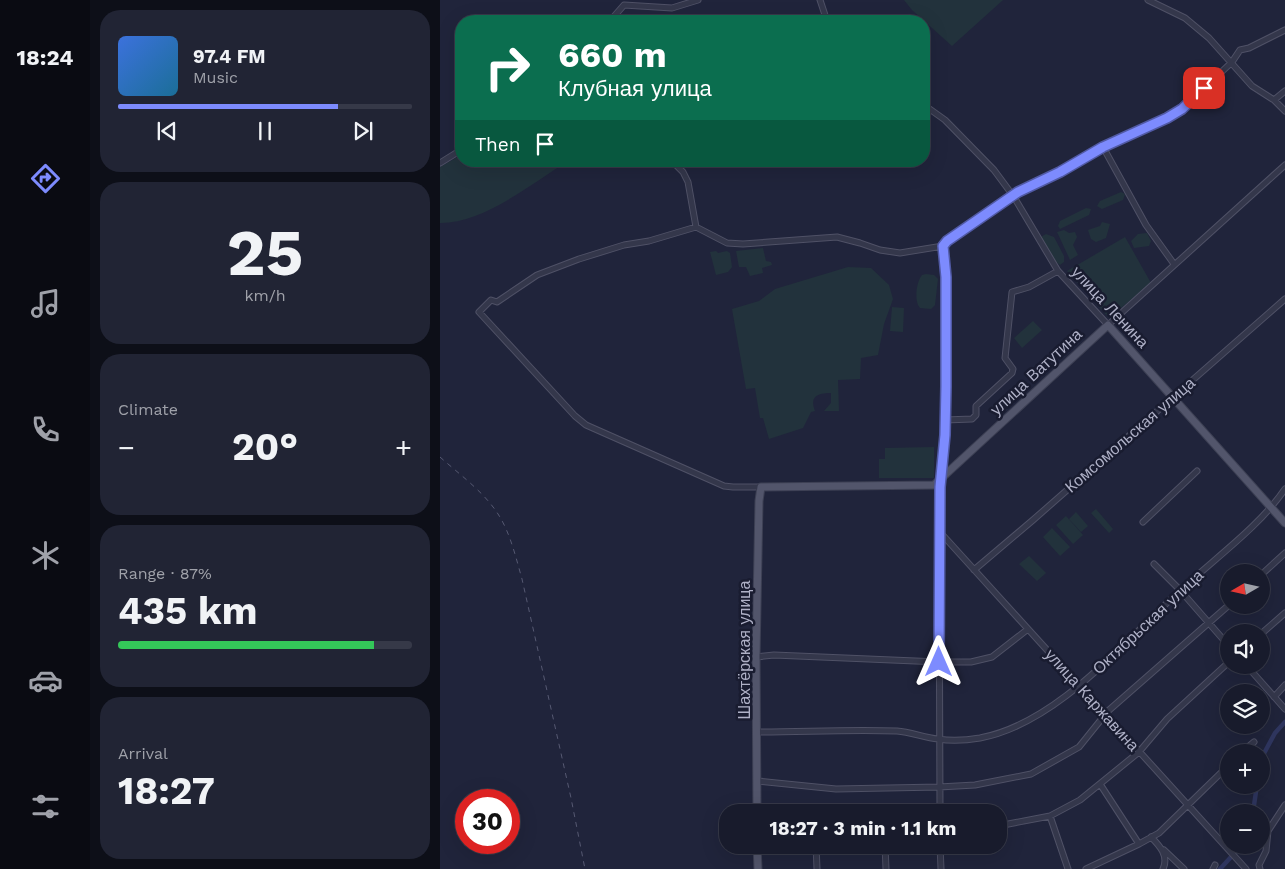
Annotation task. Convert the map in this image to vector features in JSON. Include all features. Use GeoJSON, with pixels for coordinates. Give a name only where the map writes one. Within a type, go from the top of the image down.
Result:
{"type":"FeatureCollection","features":[{"type":"Feature","properties":{"kind":"main road","name":"улица Ленина"},"geometry":{"type":"LineString","coordinates":[[1108,325],[1285,523]]}},
{"type":"Feature","properties":{"kind":"main road","name":"улица Ватутина"},"geometry":{"type":"LineString","coordinates":[[941,480],[1108,325]]}},
{"type":"Feature","properties":{"kind":"main road"},"geometry":{"type":"LineString","coordinates":[[761,487],[934,485],[941,480]]}},
{"type":"Feature","properties":{"kind":"main road","name":"Шахтёрская улица"},"geometry":{"type":"LineString","coordinates":[[757,804],[756,657],[759,501],[761,487]]}},
{"type":"Feature","properties":{"kind":"main road"},"geometry":{"type":"LineString","coordinates":[[757,854],[757,867]]}},
{"type":"Feature","properties":{"kind":"street"},"geometry":{"type":"LineString","coordinates":[[615,15],[624,5],[672,8],[698,0]]}},
{"type":"Feature","properties":{"kind":"street"},"geometry":{"type":"LineString","coordinates":[[820,0],[825,15]]}},
{"type":"Feature","properties":{"kind":"street"},"geometry":{"type":"LineString","coordinates":[[1148,0],[1185,18],[1209,38],[1252,86],[1274,100],[1285,111]]}},
{"type":"Feature","properties":{"kind":"street"},"geometry":{"type":"LineString","coordinates":[[761,487],[724,486],[586,425],[575,416],[479,312],[491,300],[497,302],[536,274],[624,245],[649,241],[696,227],[727,243],[743,244],[837,237],[860,242],[880,250],[900,253],[943,246],[947,241],[1018,192],[1060,172],[1103,147],[1167,118],[1182,109],[1232,62],[1240,50],[1249,48],[1285,30]]}},
{"type":"Feature","properties":{"kind":"street"},"geometry":{"type":"LineString","coordinates":[[1274,100],[1285,91]]}},
{"type":"Feature","properties":{"kind":"street","name":"улица Ленина"},"geometry":{"type":"LineString","coordinates":[[930,110],[945,120],[994,170],[1014,196],[1058,271],[1108,325]]}},
{"type":"Feature","properties":{"kind":"street"},"geometry":{"type":"LineString","coordinates":[[1103,147],[1146,225],[1174,264]]}},
{"type":"Feature","properties":{"kind":"street"},"geometry":{"type":"LineString","coordinates":[[440,163],[455,154]]}},
{"type":"Feature","properties":{"kind":"street","name":"улица Ватутина"},"geometry":{"type":"LineString","coordinates":[[1108,325],[1285,165]]}},
{"type":"Feature","properties":{"kind":"street"},"geometry":{"type":"LineString","coordinates":[[678,167],[688,182],[696,227]]}},
{"type":"Feature","properties":{"kind":"street"},"geometry":{"type":"LineString","coordinates":[[940,804],[939,531],[945,420],[946,277],[943,246]]}},
{"type":"Feature","properties":{"kind":"street"},"geometry":{"type":"LineString","coordinates":[[945,420],[972,419],[976,415],[976,406],[1012,373],[1013,369],[1005,358],[1012,292],[1029,287],[1058,271]]}},
{"type":"Feature","properties":{"kind":"street","name":"Комсомольская улица"},"geometry":{"type":"LineString","coordinates":[[974,570],[1285,299]]}},
{"type":"Feature","properties":{"kind":"street"},"geometry":{"type":"LineString","coordinates":[[1143,522],[1197,471]]}},
{"type":"Feature","properties":{"kind":"street","name":"Октябрьская улица"},"geometry":{"type":"LineString","coordinates":[[757,732],[899,731],[939,739],[979,738],[1012,728],[1040,713],[1080,686],[1180,590],[1271,508],[1285,489]]}},
{"type":"Feature","properties":{"kind":"street","name":"улица Каржавина"},"geometry":{"type":"LineString","coordinates":[[939,531],[1246,869]]}},
{"type":"Feature","properties":{"kind":"street"},"geometry":{"type":"LineString","coordinates":[[1270,567],[1285,553]]}},
{"type":"Feature","properties":{"kind":"street"},"geometry":{"type":"LineString","coordinates":[[1154,564],[1220,635]]}},
{"type":"Feature","properties":{"kind":"street"},"geometry":{"type":"LineString","coordinates":[[1270,626],[1285,613]]}},
{"type":"Feature","properties":{"kind":"street"},"geometry":{"type":"LineString","coordinates":[[758,781],[836,790],[975,785],[1031,774],[1079,746],[1111,709],[1220,614]]}},
{"type":"Feature","properties":{"kind":"street"},"geometry":{"type":"LineString","coordinates":[[756,657],[774,655],[971,662],[992,657],[1028,629]]}},
{"type":"Feature","properties":{"kind":"street"},"geometry":{"type":"LineString","coordinates":[[1007,824],[1050,816],[1080,800],[1139,752],[1167,719],[1220,670]]}},
{"type":"Feature","properties":{"kind":"street"},"geometry":{"type":"LineString","coordinates":[[1254,674],[1285,709]]}},
{"type":"Feature","properties":{"kind":"street"},"geometry":{"type":"LineString","coordinates":[[1275,698],[1285,685]]}},
{"type":"Feature","properties":{"kind":"street"},"geometry":{"type":"LineString","coordinates":[[1086,869],[1160,832],[1220,775]]}},
{"type":"Feature","properties":{"kind":"street"},"geometry":{"type":"LineString","coordinates":[[1100,784],[1139,844]]}},
{"type":"Feature","properties":{"kind":"street"},"geometry":{"type":"LineString","coordinates":[[1260,869],[1259,865],[1266,851],[1268,831],[1285,806]]}},
{"type":"Feature","properties":{"kind":"street"},"geometry":{"type":"LineString","coordinates":[[1050,816],[1068,869]]}},
{"type":"Feature","properties":{"kind":"street"},"geometry":{"type":"LineString","coordinates":[[1152,837],[1184,869]]}},
{"type":"Feature","properties":{"kind":"street"},"geometry":{"type":"LineString","coordinates":[[1163,850],[1165,866],[1163,869]]}},
{"type":"Feature","properties":{"kind":"street"},"geometry":{"type":"LineString","coordinates":[[816,854],[817,869]]}},
{"type":"Feature","properties":{"kind":"street"},"geometry":{"type":"LineString","coordinates":[[885,854],[886,869]]}},
{"type":"Feature","properties":{"kind":"street"},"geometry":{"type":"LineString","coordinates":[[940,854],[941,869]]}},
{"type":"Feature","properties":{"kind":"shaded area"},"geometry":{"type":"Polygon","coordinates":[[[904,0],[1003,0],[952,46],[930,26],[930,15],[918,15],[904,0]]]}},
{"type":"Feature","properties":{"kind":"shaded area"},"geometry":{"type":"Polygon","coordinates":[[[455,158],[455,167],[559,167],[507,201],[473,217],[440,223],[440,167],[455,158]]]}},
{"type":"Feature","properties":{"kind":"shaded area"},"geometry":{"type":"Polygon","coordinates":[[[1121,192],[1125,194],[1123,200],[1102,209],[1097,206],[1100,201],[1121,192]]]}},
{"type":"Feature","properties":{"kind":"shaded area"},"geometry":{"type":"Polygon","coordinates":[[[1086,208],[1091,209],[1089,215],[1060,229],[1058,226],[1060,221],[1086,208]]]}},
{"type":"Feature","properties":{"kind":"shaded area"},"geometry":{"type":"Polygon","coordinates":[[[1102,222],[1110,224],[1106,238],[1096,242],[1091,239],[1088,230],[1100,226],[1102,222]]]}},
{"type":"Feature","properties":{"kind":"shaded area"},"geometry":{"type":"Polygon","coordinates":[[[1064,230],[1069,233],[1075,232],[1077,237],[1073,245],[1078,255],[1070,260],[1057,232],[1064,230]]]}},
{"type":"Feature","properties":{"kind":"shaded area"},"geometry":{"type":"Polygon","coordinates":[[[1147,233],[1151,241],[1149,246],[1134,248],[1131,241],[1138,234],[1147,233]]]}},
{"type":"Feature","properties":{"kind":"shaded area"},"geometry":{"type":"Polygon","coordinates":[[[1046,234],[1054,237],[1064,256],[1064,262],[1060,265],[1053,259],[1041,237],[1046,234]]]}},
{"type":"Feature","properties":{"kind":"shaded area"},"geometry":{"type":"Polygon","coordinates":[[[1125,237],[1151,283],[1109,318],[1067,271],[1125,237]]]}},
{"type":"Feature","properties":{"kind":"shaded area"},"geometry":{"type":"Polygon","coordinates":[[[763,248],[766,261],[771,262],[772,265],[762,268],[763,273],[750,276],[746,267],[739,267],[736,251],[763,248]]]}},
{"type":"Feature","properties":{"kind":"shaded area"},"geometry":{"type":"Polygon","coordinates":[[[716,251],[718,253],[727,251],[730,253],[732,267],[728,272],[716,275],[710,252],[716,251]]]}},
{"type":"Feature","properties":{"kind":"shaded area"},"geometry":{"type":"Polygon","coordinates":[[[848,267],[871,268],[889,285],[893,299],[884,324],[878,355],[861,358],[860,379],[838,380],[839,411],[824,411],[831,403],[831,393],[816,396],[813,402],[815,411],[811,412],[803,428],[769,439],[763,418],[760,418],[755,388],[746,389],[732,309],[759,301],[775,289],[848,267]]]}},
{"type":"Feature","properties":{"kind":"shaded area"},"geometry":{"type":"Polygon","coordinates":[[[922,275],[934,275],[938,279],[935,305],[931,309],[920,308],[917,301],[918,282],[922,275]]]}},
{"type":"Feature","properties":{"kind":"shaded area"},"geometry":{"type":"Polygon","coordinates":[[[892,307],[904,308],[903,332],[890,331],[892,307]]]}},
{"type":"Feature","properties":{"kind":"shaded area"},"geometry":{"type":"Polygon","coordinates":[[[1033,321],[1042,330],[1022,348],[1014,338],[1033,321]]]}},
{"type":"Feature","properties":{"kind":"shaded area"},"geometry":{"type":"Polygon","coordinates":[[[934,447],[934,478],[879,478],[879,459],[885,459],[885,448],[934,447]]]}},
{"type":"Feature","properties":{"kind":"shaded area"},"geometry":{"type":"Polygon","coordinates":[[[1096,509],[1113,529],[1109,533],[1091,513],[1096,509]]]}},
{"type":"Feature","properties":{"kind":"shaded area"},"geometry":{"type":"Polygon","coordinates":[[[1076,512],[1088,526],[1081,532],[1069,519],[1076,512]]]}},
{"type":"Feature","properties":{"kind":"shaded area"},"geometry":{"type":"Polygon","coordinates":[[[1066,516],[1083,535],[1073,544],[1056,525],[1066,516]]]}},
{"type":"Feature","properties":{"kind":"shaded area"},"geometry":{"type":"Polygon","coordinates":[[[1052,528],[1070,547],[1060,556],[1043,537],[1052,528]]]}},
{"type":"Feature","properties":{"kind":"shaded area"},"geometry":{"type":"Polygon","coordinates":[[[1029,556],[1046,573],[1037,581],[1019,564],[1029,556]]]}},
{"type":"Feature","properties":{"kind":"waterway"},"geometry":{"type":"LineString","coordinates":[[1269,744],[1275,733],[1285,722]]}},
{"type":"Feature","properties":{"kind":"waterway"},"geometry":{"type":"LineString","coordinates":[[1254,804],[1256,794]]}},
{"type":"Feature","properties":{"kind":"waterway"},"geometry":{"type":"LineString","coordinates":[[1220,869],[1234,854]]}},
{"type":"Feature","properties":{"kind":"railway"},"geometry":{"type":"LineString","coordinates":[[440,457],[486,498],[502,521],[515,554],[571,798],[585,869]]}},
{"type":"Feature","properties":{"kind":"route"},"geometry":{"type":"LineString","coordinates":[[939,662],[940,487],[945,435],[946,386],[946,258],[943,246],[947,241],[1018,192],[1060,172],[1103,147],[1167,118],[1182,109],[1204,88]]}}]}
